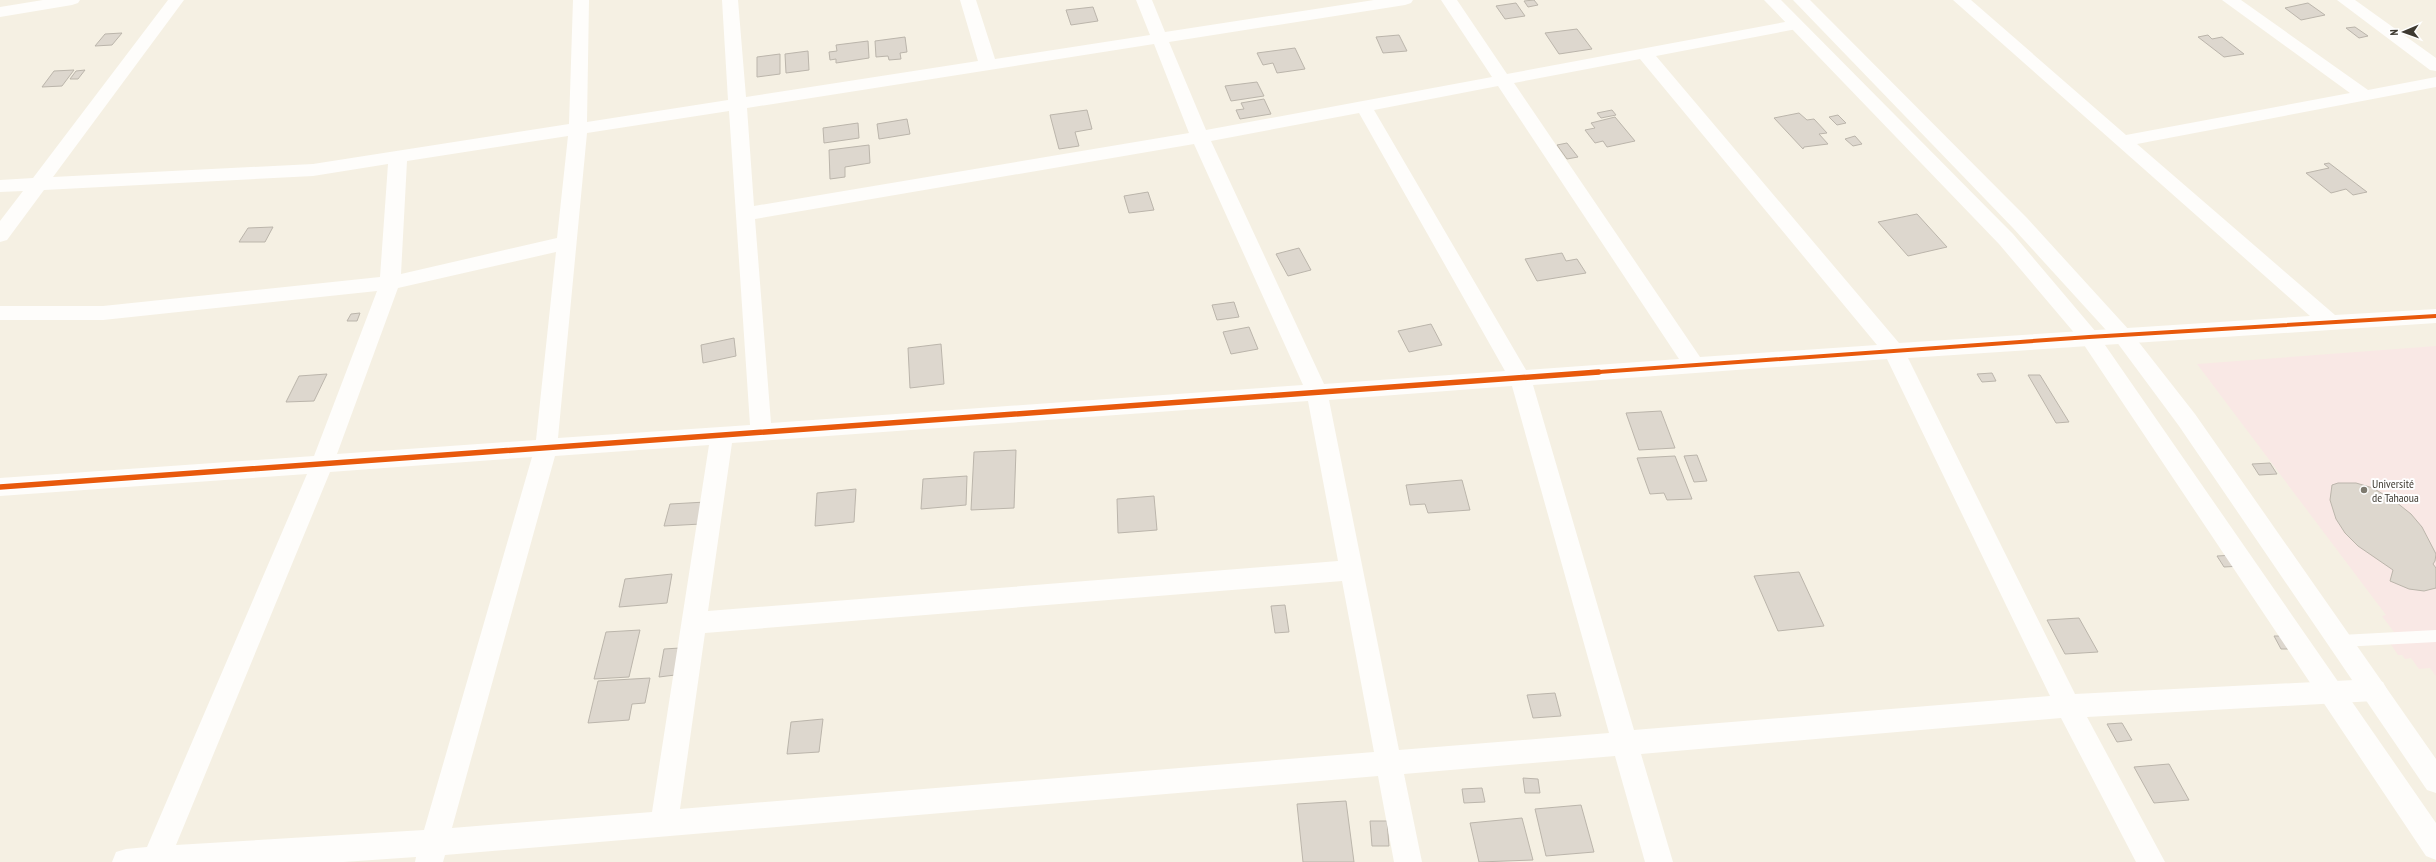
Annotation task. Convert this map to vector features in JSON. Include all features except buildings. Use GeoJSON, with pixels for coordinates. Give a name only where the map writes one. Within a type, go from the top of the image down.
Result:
{"type":"FeatureCollection","features":[{"type":"Feature","properties":{"kind":"street"},"geometry":{"type":"LineString","coordinates":[[0,12],[72,0]]}},
{"type":"Feature","properties":{"kind":"street"},"geometry":{"type":"LineString","coordinates":[[0,235],[176,0]]}},
{"type":"Feature","properties":{"kind":"street"},"geometry":{"type":"LineString","coordinates":[[432,853],[546,448],[578,128],[581,0]]}},
{"type":"Feature","properties":{"kind":"street"},"geometry":{"type":"LineString","coordinates":[[730,0],[761,432]]}},
{"type":"Feature","properties":{"kind":"street"},"geometry":{"type":"LineString","coordinates":[[968,0],[988,65]]}},
{"type":"Feature","properties":{"kind":"street"},"geometry":{"type":"LineString","coordinates":[[1144,0],[1161,38],[1200,137],[1317,392],[1408,862]]}},
{"type":"Feature","properties":{"kind":"street"},"geometry":{"type":"LineString","coordinates":[[0,186],[313,170],[1406,0]]}},
{"type":"Feature","properties":{"kind":"street"},"geometry":{"type":"LineString","coordinates":[[1449,0],[1694,365]]}},
{"type":"Feature","properties":{"kind":"street"},"geometry":{"type":"LineString","coordinates":[[1772,0],[2006,239],[2088,337],[2332,692],[2436,847]]}},
{"type":"Feature","properties":{"kind":"street"},"geometry":{"type":"LineString","coordinates":[[1801,0],[2020,224],[2123,336],[2187,420],[2341,641],[2436,781]]}},
{"type":"Feature","properties":{"kind":"street"},"geometry":{"type":"LineString","coordinates":[[1961,0],[2331,324]]}},
{"type":"Feature","properties":{"kind":"street"},"geometry":{"type":"LineString","coordinates":[[2230,0],[2364,95]]}},
{"type":"Feature","properties":{"kind":"street"},"geometry":{"type":"LineString","coordinates":[[2345,0],[2436,66]]}},
{"type":"Feature","properties":{"kind":"street"},"geometry":{"type":"LineString","coordinates":[[746,214],[1200,137],[1502,79],[1796,26]]}},
{"type":"Feature","properties":{"kind":"street"},"geometry":{"type":"LineString","coordinates":[[1644,53],[1894,351],[2068,706],[2151,862]]}},
{"type":"Feature","properties":{"kind":"street"},"geometry":{"type":"LineString","coordinates":[[2122,141],[2436,82]]}},
{"type":"Feature","properties":{"kind":"street"},"geometry":{"type":"LineString","coordinates":[[1363,105],[1520,378],[1659,862]]}},
{"type":"Feature","properties":{"kind":"street"},"geometry":{"type":"LineString","coordinates":[[155,861],[322,464],[390,283],[398,156]]}},
{"type":"Feature","properties":{"kind":"street"},"geometry":{"type":"LineString","coordinates":[[0,313],[103,313],[390,283],[566,243]]}},
{"type":"Feature","properties":{"kind":"street"},"geometry":{"type":"LineString","coordinates":[[0,487],[2088,337],[2331,324],[2436,316]]}},
{"type":"Feature","properties":{"kind":"street"},"geometry":{"type":"LineString","coordinates":[[664,824],[722,435]]}},
{"type":"Feature","properties":{"kind":"street"},"geometry":{"type":"LineString","coordinates":[[694,623],[1352,570]]}},
{"type":"Feature","properties":{"kind":"street"},"geometry":{"type":"LineString","coordinates":[[126,862],[432,853],[664,824],[1625,743],[2068,706],[2374,690]]}},
{"type":"Feature","properties":{"kind":"lane"},"geometry":{"type":"LineString","coordinates":[[2341,641],[2436,636]]}},
{"type":"Feature","properties":{"kind":"shaded area","name":"Université de Tahaoua"},"geometry":{"type":"Polygon","coordinates":[[[2436,346],[2436,676],[2430,668],[2419,669],[2411,658],[2405,659],[2402,655],[2398,655],[2386,637],[2394,632],[2382,616],[2386,615],[2197,364],[2436,346]]]}},
{"type":"Feature","properties":{"kind":"cycle path"},"geometry":{"type":"LineString","coordinates":[[0,487],[2089,337],[2436,316]]}},
{"type":"Feature","properties":{"kind":"place","name":"Université de Tahaoua"},"geometry":{"type":"Point","coordinates":[2364,490]}}]}
